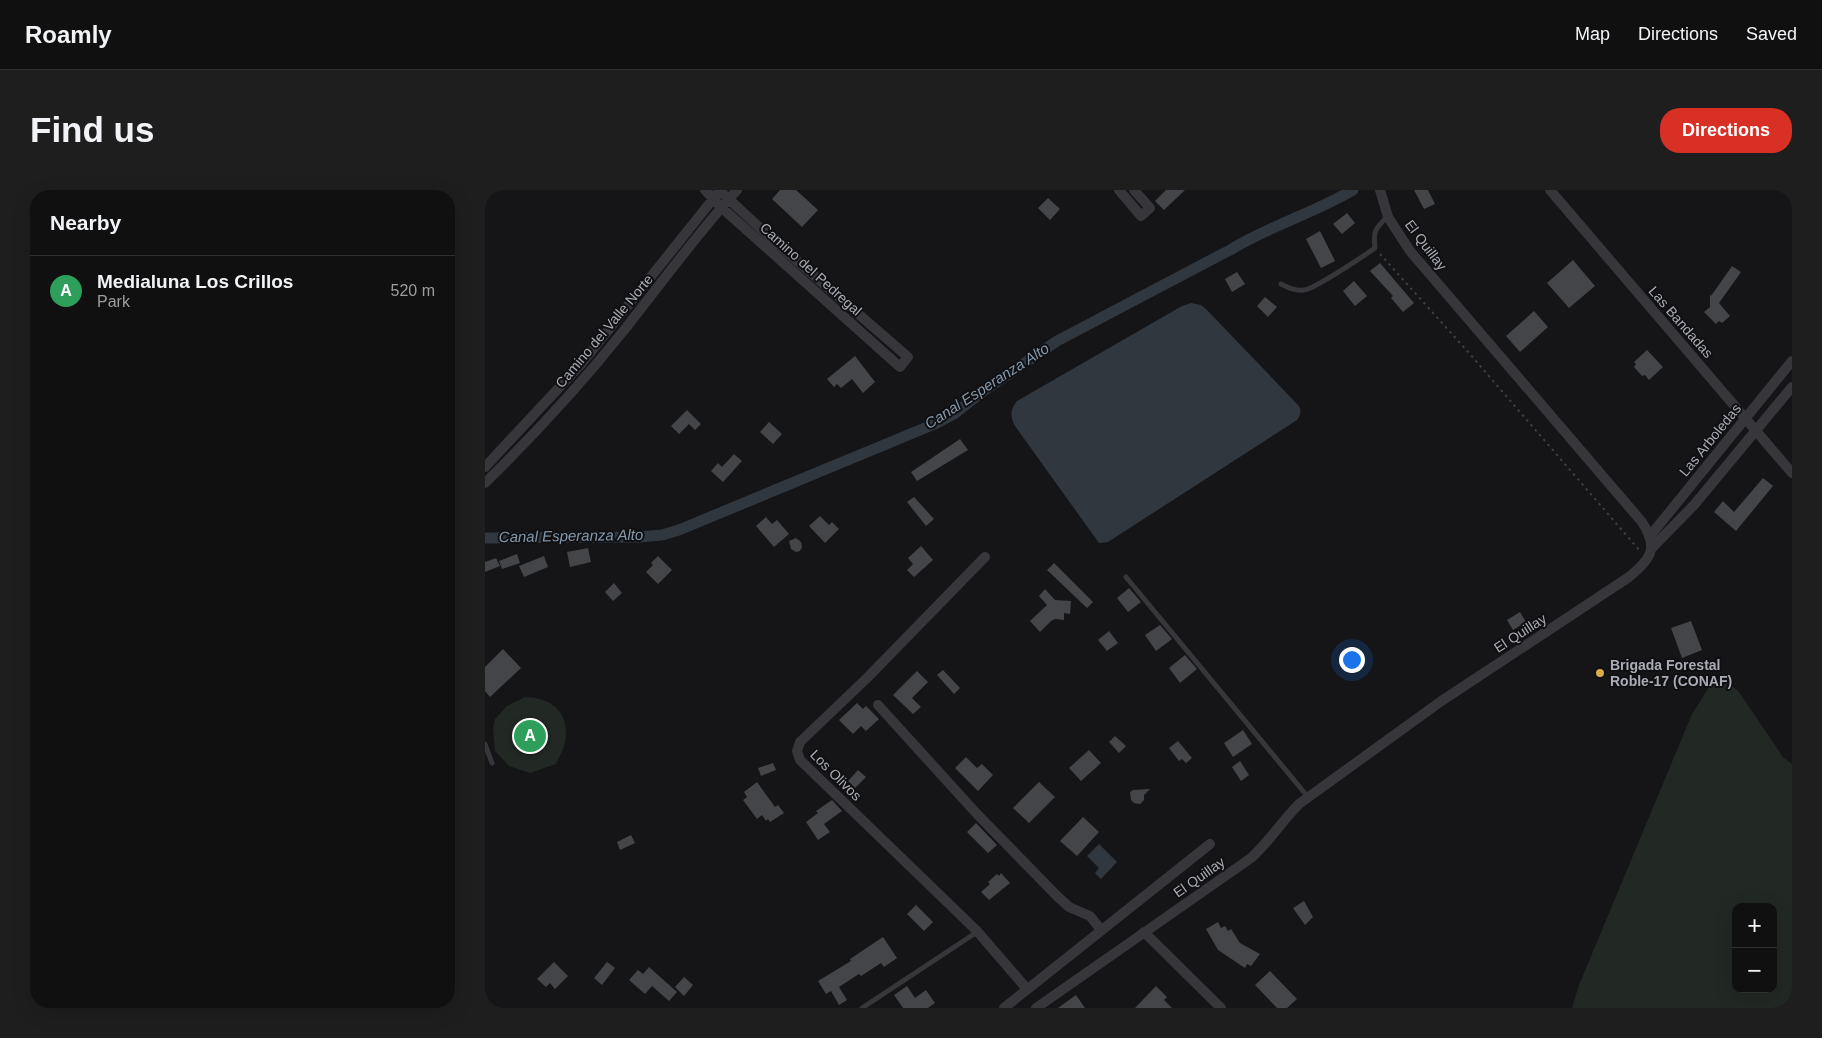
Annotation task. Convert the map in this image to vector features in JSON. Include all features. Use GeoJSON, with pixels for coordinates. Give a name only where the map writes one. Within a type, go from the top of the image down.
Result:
{"type":"FeatureCollection","features":[{"type":"Feature","properties":{"kind":"street","name":"Camino del Pedregal"},"geometry":{"type":"LineString","coordinates":[[705,190],[718,192],[728,199],[774,242],[908,357],[900,367],[721,207],[718,192]]}},
{"type":"Feature","properties":{"kind":"street","name":"Camino del Valle Norte"},"geometry":{"type":"LineString","coordinates":[[485,483],[529,438],[591,369],[721,207],[737,190]]}},
{"type":"Feature","properties":{"kind":"street"},"geometry":{"type":"LineString","coordinates":[[1119,190],[1141,216],[1150,208],[1134,190]]}},
{"type":"Feature","properties":{"kind":"street","name":"El Quillay"},"geometry":{"type":"LineString","coordinates":[[1036,1008],[1251,858],[1273,836],[1290,813],[1309,798],[1440,702],[1629,576],[1648,559],[1652,548],[1650,536],[1636,515],[1410,251],[1388,217],[1380,190]]}},
{"type":"Feature","properties":{"kind":"street","name":"Las Bandadas"},"geometry":{"type":"LineString","coordinates":[[1550,190],[1792,473]]}},
{"type":"Feature","properties":{"kind":"street","name":"Camino del Valle Norte"},"geometry":{"type":"LineString","coordinates":[[485,467],[581,363],[718,192]]}},
{"type":"Feature","properties":{"kind":"street","name":"Las Arboledas"},"geometry":{"type":"LineString","coordinates":[[1650,536],[1792,362]]}},
{"type":"Feature","properties":{"kind":"street","name":"Las Arboledas"},"geometry":{"type":"LineString","coordinates":[[1652,548],[1694,505],[1792,387]]}},
{"type":"Feature","properties":{"kind":"street","name":"Los Olivos"},"geometry":{"type":"LineString","coordinates":[[985,557],[867,678],[800,742],[797,751],[800,760],[813,774],[977,932],[1027,989]]}},
{"type":"Feature","properties":{"kind":"street"},"geometry":{"type":"LineString","coordinates":[[878,706],[977,814],[1057,896],[1069,907],[1090,916],[1101,930]]}},
{"type":"Feature","properties":{"kind":"street"},"geometry":{"type":"LineString","coordinates":[[1004,1008],[1210,844]]}},
{"type":"Feature","properties":{"kind":"street"},"geometry":{"type":"LineString","coordinates":[[1144,932],[1221,1008]]}},
{"type":"Feature","properties":{"kind":"lane"},"geometry":{"type":"LineString","coordinates":[[1281,284],[1292,290],[1306,291],[1361,258],[1375,248],[1374,237],[1376,228],[1388,217]]}},
{"type":"Feature","properties":{"kind":"lane"},"geometry":{"type":"LineString","coordinates":[[1126,576],[1309,798]]}},
{"type":"Feature","properties":{"kind":"lane"},"geometry":{"type":"LineString","coordinates":[[485,744],[492,763]]}},
{"type":"Feature","properties":{"kind":"lane"},"geometry":{"type":"LineString","coordinates":[[862,1008],[977,932]]}},
{"type":"Feature","properties":{"kind":"path"},"geometry":{"type":"LineString","coordinates":[[1375,248],[1648,559]]}},
{"type":"Feature","properties":{"kind":"shaded area"},"geometry":{"type":"Polygon","coordinates":[[[1191,303],[1201,305],[1206,309],[1298,405],[1300,414],[1297,420],[1108,542],[1099,543],[1015,426],[1012,419],[1013,407],[1017,401],[1182,306],[1191,303]]]}},
{"type":"Feature","properties":{"kind":"shaded area"},"geometry":{"type":"Polygon","coordinates":[[[1724,678],[1739,692],[1783,757],[1792,764],[1792,1008],[1572,1008],[1579,985],[1692,714],[1711,684],[1716,680],[1724,678]]]}},
{"type":"Feature","properties":{"kind":"shaded area"},"geometry":{"type":"Polygon","coordinates":[[[525,697],[544,700],[557,709],[562,715],[566,732],[563,750],[556,764],[530,773],[509,766],[495,751],[493,728],[495,719],[507,706],[525,697]]]}},
{"type":"Feature","properties":{"kind":"shaded area"},"geometry":{"type":"Polygon","coordinates":[[[1099,844],[1117,862],[1101,879],[1095,873],[1099,868],[1087,856],[1099,844]]]}},
{"type":"Feature","properties":{"kind":"building"},"geometry":{"type":"Polygon","coordinates":[[[780,190],[796,190],[818,210],[802,227],[772,199],[780,190]]]}},
{"type":"Feature","properties":{"kind":"building"},"geometry":{"type":"Polygon","coordinates":[[[1166,190],[1185,190],[1164,210],[1155,201],[1166,190]]]}},
{"type":"Feature","properties":{"kind":"building"},"geometry":{"type":"Polygon","coordinates":[[[1414,190],[1428,190],[1435,204],[1424,209],[1414,190]]]}},
{"type":"Feature","properties":{"kind":"building"},"geometry":{"type":"Polygon","coordinates":[[[1048,198],[1060,209],[1050,220],[1038,208],[1048,198]]]}},
{"type":"Feature","properties":{"kind":"building"},"geometry":{"type":"Polygon","coordinates":[[[1347,213],[1355,223],[1342,234],[1333,224],[1347,213]]]}},
{"type":"Feature","properties":{"kind":"building"},"geometry":{"type":"Polygon","coordinates":[[[1320,231],[1335,261],[1321,268],[1306,239],[1320,231]]]}},
{"type":"Feature","properties":{"kind":"building"},"geometry":{"type":"Polygon","coordinates":[[[1573,260],[1595,286],[1569,308],[1547,283],[1573,260]]]}},
{"type":"Feature","properties":{"kind":"building"},"geometry":{"type":"Polygon","coordinates":[[[1380,263],[1414,303],[1403,312],[1391,298],[1393,296],[1370,271],[1380,263]]]}},
{"type":"Feature","properties":{"kind":"building"},"geometry":{"type":"Polygon","coordinates":[[[1732,266],[1741,272],[1719,303],[1730,316],[1722,323],[1719,321],[1716,324],[1704,312],[1710,307],[1710,294],[1711,296],[1732,266]]]}},
{"type":"Feature","properties":{"kind":"building"},"geometry":{"type":"Polygon","coordinates":[[[1237,272],[1245,284],[1232,292],[1225,279],[1237,272]]]}},
{"type":"Feature","properties":{"kind":"building"},"geometry":{"type":"Polygon","coordinates":[[[1354,281],[1367,296],[1355,306],[1343,291],[1354,281]]]}},
{"type":"Feature","properties":{"kind":"building"},"geometry":{"type":"Polygon","coordinates":[[[1265,297],[1277,307],[1268,317],[1257,306],[1265,297]]]}},
{"type":"Feature","properties":{"kind":"building"},"geometry":{"type":"Polygon","coordinates":[[[1534,311],[1548,327],[1520,352],[1506,336],[1534,311]]]}},
{"type":"Feature","properties":{"kind":"building"},"geometry":{"type":"Polygon","coordinates":[[[1647,350],[1663,367],[1649,380],[1645,375],[1642,376],[1634,367],[1636,364],[1634,362],[1647,350]]]}},
{"type":"Feature","properties":{"kind":"building"},"geometry":{"type":"Polygon","coordinates":[[[855,356],[875,382],[863,393],[852,379],[841,388],[837,384],[834,387],[827,379],[855,356]]]}},
{"type":"Feature","properties":{"kind":"building"},"geometry":{"type":"Polygon","coordinates":[[[687,410],[701,424],[695,430],[689,424],[679,434],[671,426],[687,410]]]}},
{"type":"Feature","properties":{"kind":"building"},"geometry":{"type":"Polygon","coordinates":[[[769,422],[782,434],[773,444],[760,432],[769,422]]]}},
{"type":"Feature","properties":{"kind":"building"},"geometry":{"type":"Polygon","coordinates":[[[960,439],[968,450],[917,481],[911,472],[960,439]]]}},
{"type":"Feature","properties":{"kind":"building"},"geometry":{"type":"Polygon","coordinates":[[[734,454],[742,461],[723,482],[711,471],[718,463],[722,467],[734,454]]]}},
{"type":"Feature","properties":{"kind":"building"},"geometry":{"type":"Polygon","coordinates":[[[1763,478],[1773,486],[1736,531],[1714,512],[1723,501],[1734,512],[1763,478]]]}},
{"type":"Feature","properties":{"kind":"building"},"geometry":{"type":"Polygon","coordinates":[[[914,497],[934,519],[926,526],[907,502],[914,497]]]}},
{"type":"Feature","properties":{"kind":"building"},"geometry":{"type":"Polygon","coordinates":[[[820,516],[829,525],[832,522],[839,529],[825,543],[809,526],[820,516]]]}},
{"type":"Feature","properties":{"kind":"building"},"geometry":{"type":"Polygon","coordinates":[[[766,517],[772,524],[777,520],[789,534],[774,547],[756,526],[766,517]]]}},
{"type":"Feature","properties":{"kind":"building"},"geometry":{"type":"Polygon","coordinates":[[[796,538],[801,542],[802,547],[800,551],[796,552],[791,549],[789,541],[796,538]]]}},
{"type":"Feature","properties":{"kind":"building"},"geometry":{"type":"Polygon","coordinates":[[[921,546],[933,560],[914,577],[907,570],[913,564],[908,558],[921,546]]]}},
{"type":"Feature","properties":{"kind":"building"},"geometry":{"type":"Polygon","coordinates":[[[588,548],[591,562],[570,567],[567,552],[588,548]]]}},
{"type":"Feature","properties":{"kind":"building"},"geometry":{"type":"Polygon","coordinates":[[[517,554],[520,563],[502,569],[499,561],[517,554]]]}},
{"type":"Feature","properties":{"kind":"building"},"geometry":{"type":"Polygon","coordinates":[[[544,556],[548,567],[524,577],[519,566],[544,556]]]}},
{"type":"Feature","properties":{"kind":"building"},"geometry":{"type":"Polygon","coordinates":[[[658,556],[672,570],[658,584],[646,572],[658,556]]]}},
{"type":"Feature","properties":{"kind":"building"},"geometry":{"type":"Polygon","coordinates":[[[496,558],[500,566],[485,572],[485,562],[496,558]]]}},
{"type":"Feature","properties":{"kind":"building"},"geometry":{"type":"Polygon","coordinates":[[[1054,563],[1093,602],[1087,608],[1047,570],[1054,563]]]}},
{"type":"Feature","properties":{"kind":"building"},"geometry":{"type":"Polygon","coordinates":[[[614,583],[622,593],[613,601],[605,592],[614,583]]]}},
{"type":"Feature","properties":{"kind":"building"},"geometry":{"type":"Polygon","coordinates":[[[1129,588],[1141,602],[1128,612],[1117,598],[1129,588]]]}},
{"type":"Feature","properties":{"kind":"building"},"geometry":{"type":"Polygon","coordinates":[[[1045,589],[1055,600],[1071,601],[1070,614],[1064,613],[1064,620],[1055,619],[1051,621],[1040,632],[1030,621],[1047,605],[1039,596],[1045,589]]]}},
{"type":"Feature","properties":{"kind":"building"},"geometry":{"type":"Polygon","coordinates":[[[1520,612],[1526,622],[1513,630],[1507,620],[1520,612]]]}},
{"type":"Feature","properties":{"kind":"building"},"geometry":{"type":"Polygon","coordinates":[[[1691,621],[1702,650],[1682,658],[1671,628],[1691,621]]]}},
{"type":"Feature","properties":{"kind":"building"},"geometry":{"type":"Polygon","coordinates":[[[1160,625],[1172,639],[1156,651],[1145,635],[1160,625]]]}},
{"type":"Feature","properties":{"kind":"building"},"geometry":{"type":"Polygon","coordinates":[[[1109,631],[1118,643],[1107,651],[1098,640],[1109,631]]]}},
{"type":"Feature","properties":{"kind":"building"},"geometry":{"type":"Polygon","coordinates":[[[503,649],[521,668],[490,697],[485,691],[485,667],[503,649]]]}},
{"type":"Feature","properties":{"kind":"building"},"geometry":{"type":"Polygon","coordinates":[[[1185,655],[1197,669],[1180,683],[1169,668],[1185,655]]]}},
{"type":"Feature","properties":{"kind":"building"},"geometry":{"type":"Polygon","coordinates":[[[943,670],[960,688],[954,694],[937,675],[943,670]]]}},
{"type":"Feature","properties":{"kind":"building"},"geometry":{"type":"Polygon","coordinates":[[[917,671],[928,682],[912,698],[921,707],[913,714],[893,695],[917,671]]]}},
{"type":"Feature","properties":{"kind":"building"},"geometry":{"type":"Polygon","coordinates":[[[857,703],[863,709],[866,706],[879,719],[866,731],[861,726],[853,734],[839,720],[857,703]]]}},
{"type":"Feature","properties":{"kind":"building"},"geometry":{"type":"Polygon","coordinates":[[[1243,730],[1252,744],[1233,757],[1224,743],[1243,730]]]}},
{"type":"Feature","properties":{"kind":"building"},"geometry":{"type":"Polygon","coordinates":[[[1115,736],[1126,746],[1119,753],[1109,742],[1115,736]]]}},
{"type":"Feature","properties":{"kind":"building"},"geometry":{"type":"Polygon","coordinates":[[[1178,741],[1192,758],[1186,763],[1182,759],[1179,761],[1169,748],[1178,741]]]}},
{"type":"Feature","properties":{"kind":"building"},"geometry":{"type":"Polygon","coordinates":[[[1089,750],[1101,763],[1081,781],[1069,768],[1089,750]]]}},
{"type":"Feature","properties":{"kind":"building"},"geometry":{"type":"Polygon","coordinates":[[[966,757],[977,768],[982,764],[993,775],[978,791],[955,768],[966,757]]]}},
{"type":"Feature","properties":{"kind":"building"},"geometry":{"type":"Polygon","coordinates":[[[1240,761],[1249,775],[1241,781],[1232,767],[1240,761]]]}},
{"type":"Feature","properties":{"kind":"building"},"geometry":{"type":"Polygon","coordinates":[[[773,763],[776,770],[761,776],[758,768],[773,763]]]}},
{"type":"Feature","properties":{"kind":"building"},"geometry":{"type":"Polygon","coordinates":[[[858,770],[866,777],[855,788],[848,781],[858,770]]]}},
{"type":"Feature","properties":{"kind":"building"},"geometry":{"type":"Polygon","coordinates":[[[757,782],[775,807],[778,805],[784,813],[770,822],[768,819],[766,821],[762,815],[757,819],[743,800],[747,797],[744,792],[757,782]]]}},
{"type":"Feature","properties":{"kind":"building"},"geometry":{"type":"Polygon","coordinates":[[[1039,782],[1055,797],[1029,823],[1013,808],[1039,782]]]}},
{"type":"Feature","properties":{"kind":"building"},"geometry":{"type":"Polygon","coordinates":[[[1150,789],[1144,795],[1144,800],[1140,804],[1134,803],[1131,800],[1130,792],[1133,790],[1150,789]]]}},
{"type":"Feature","properties":{"kind":"building"},"geometry":{"type":"Polygon","coordinates":[[[832,800],[842,811],[824,824],[830,832],[818,840],[806,822],[818,813],[816,811],[832,800]]]}},
{"type":"Feature","properties":{"kind":"building"},"geometry":{"type":"Polygon","coordinates":[[[1083,817],[1099,832],[1077,856],[1060,841],[1083,817]]]}},
{"type":"Feature","properties":{"kind":"building"},"geometry":{"type":"Polygon","coordinates":[[[976,823],[997,845],[988,853],[967,832],[976,823]]]}},
{"type":"Feature","properties":{"kind":"building"},"geometry":{"type":"Polygon","coordinates":[[[631,835],[635,843],[620,850],[617,842],[631,835]]]}},
{"type":"Feature","properties":{"kind":"building"},"geometry":{"type":"Polygon","coordinates":[[[1001,873],[1010,883],[989,900],[981,892],[990,884],[988,882],[1001,873]]]}},
{"type":"Feature","properties":{"kind":"building"},"geometry":{"type":"Polygon","coordinates":[[[1304,901],[1313,917],[1305,925],[1293,908],[1304,901]]]}},
{"type":"Feature","properties":{"kind":"building"},"geometry":{"type":"Polygon","coordinates":[[[916,905],[933,922],[924,931],[907,914],[916,905]]]}},
{"type":"Feature","properties":{"kind":"building"},"geometry":{"type":"Polygon","coordinates":[[[1218,922],[1221,928],[1225,926],[1228,931],[1231,929],[1240,943],[1260,954],[1251,966],[1247,964],[1245,968],[1218,950],[1206,929],[1218,922]]]}},
{"type":"Feature","properties":{"kind":"building"},"geometry":{"type":"Polygon","coordinates":[[[883,937],[897,958],[884,967],[881,963],[861,976],[859,974],[839,987],[847,1000],[839,1005],[831,991],[826,994],[818,981],[851,961],[850,959],[883,937]]]}},
{"type":"Feature","properties":{"kind":"building"},"geometry":{"type":"Polygon","coordinates":[[[554,962],[568,976],[555,989],[550,983],[546,987],[537,979],[554,962]]]}},
{"type":"Feature","properties":{"kind":"building"},"geometry":{"type":"Polygon","coordinates":[[[607,962],[615,968],[602,985],[594,978],[607,962]]]}},
{"type":"Feature","properties":{"kind":"building"},"geometry":{"type":"Polygon","coordinates":[[[649,967],[677,992],[669,1001],[652,986],[645,994],[629,980],[638,970],[643,974],[649,967]]]}},
{"type":"Feature","properties":{"kind":"building"},"geometry":{"type":"Polygon","coordinates":[[[1270,971],[1297,999],[1287,1008],[1277,1008],[1255,985],[1270,971]]]}},
{"type":"Feature","properties":{"kind":"building"},"geometry":{"type":"Polygon","coordinates":[[[684,977],[693,985],[684,996],[675,987],[684,977]]]}},
{"type":"Feature","properties":{"kind":"building"},"geometry":{"type":"Polygon","coordinates":[[[907,986],[915,998],[926,990],[935,1003],[928,1008],[903,1008],[894,995],[907,986]]]}},
{"type":"Feature","properties":{"kind":"building"},"geometry":{"type":"Polygon","coordinates":[[[1156,986],[1167,997],[1164,1000],[1172,1008],[1135,1008],[1156,986]]]}},
{"type":"Feature","properties":{"kind":"building"},"geometry":{"type":"Polygon","coordinates":[[[1076,995],[1085,1008],[1058,1008],[1076,995]]]}},
{"type":"Feature","properties":{"kind":"waterway","name":"Canal Esperanza Alto"},"geometry":{"type":"LineString","coordinates":[[485,538],[639,537],[662,535],[679,530],[937,423],[954,414],[982,392],[1057,341],[1245,241],[1323,206],[1353,190]]}},
{"type":"Feature","properties":{"kind":"place","name":"Brigada Forestal Roble-17 (CONAF)"},"geometry":{"type":"Point","coordinates":[1600,673]}},
{"type":"Feature","properties":{"kind":"place","name":"Medialuna Los Crillos"},"geometry":{"type":"Point","coordinates":[530,736]}}]}
